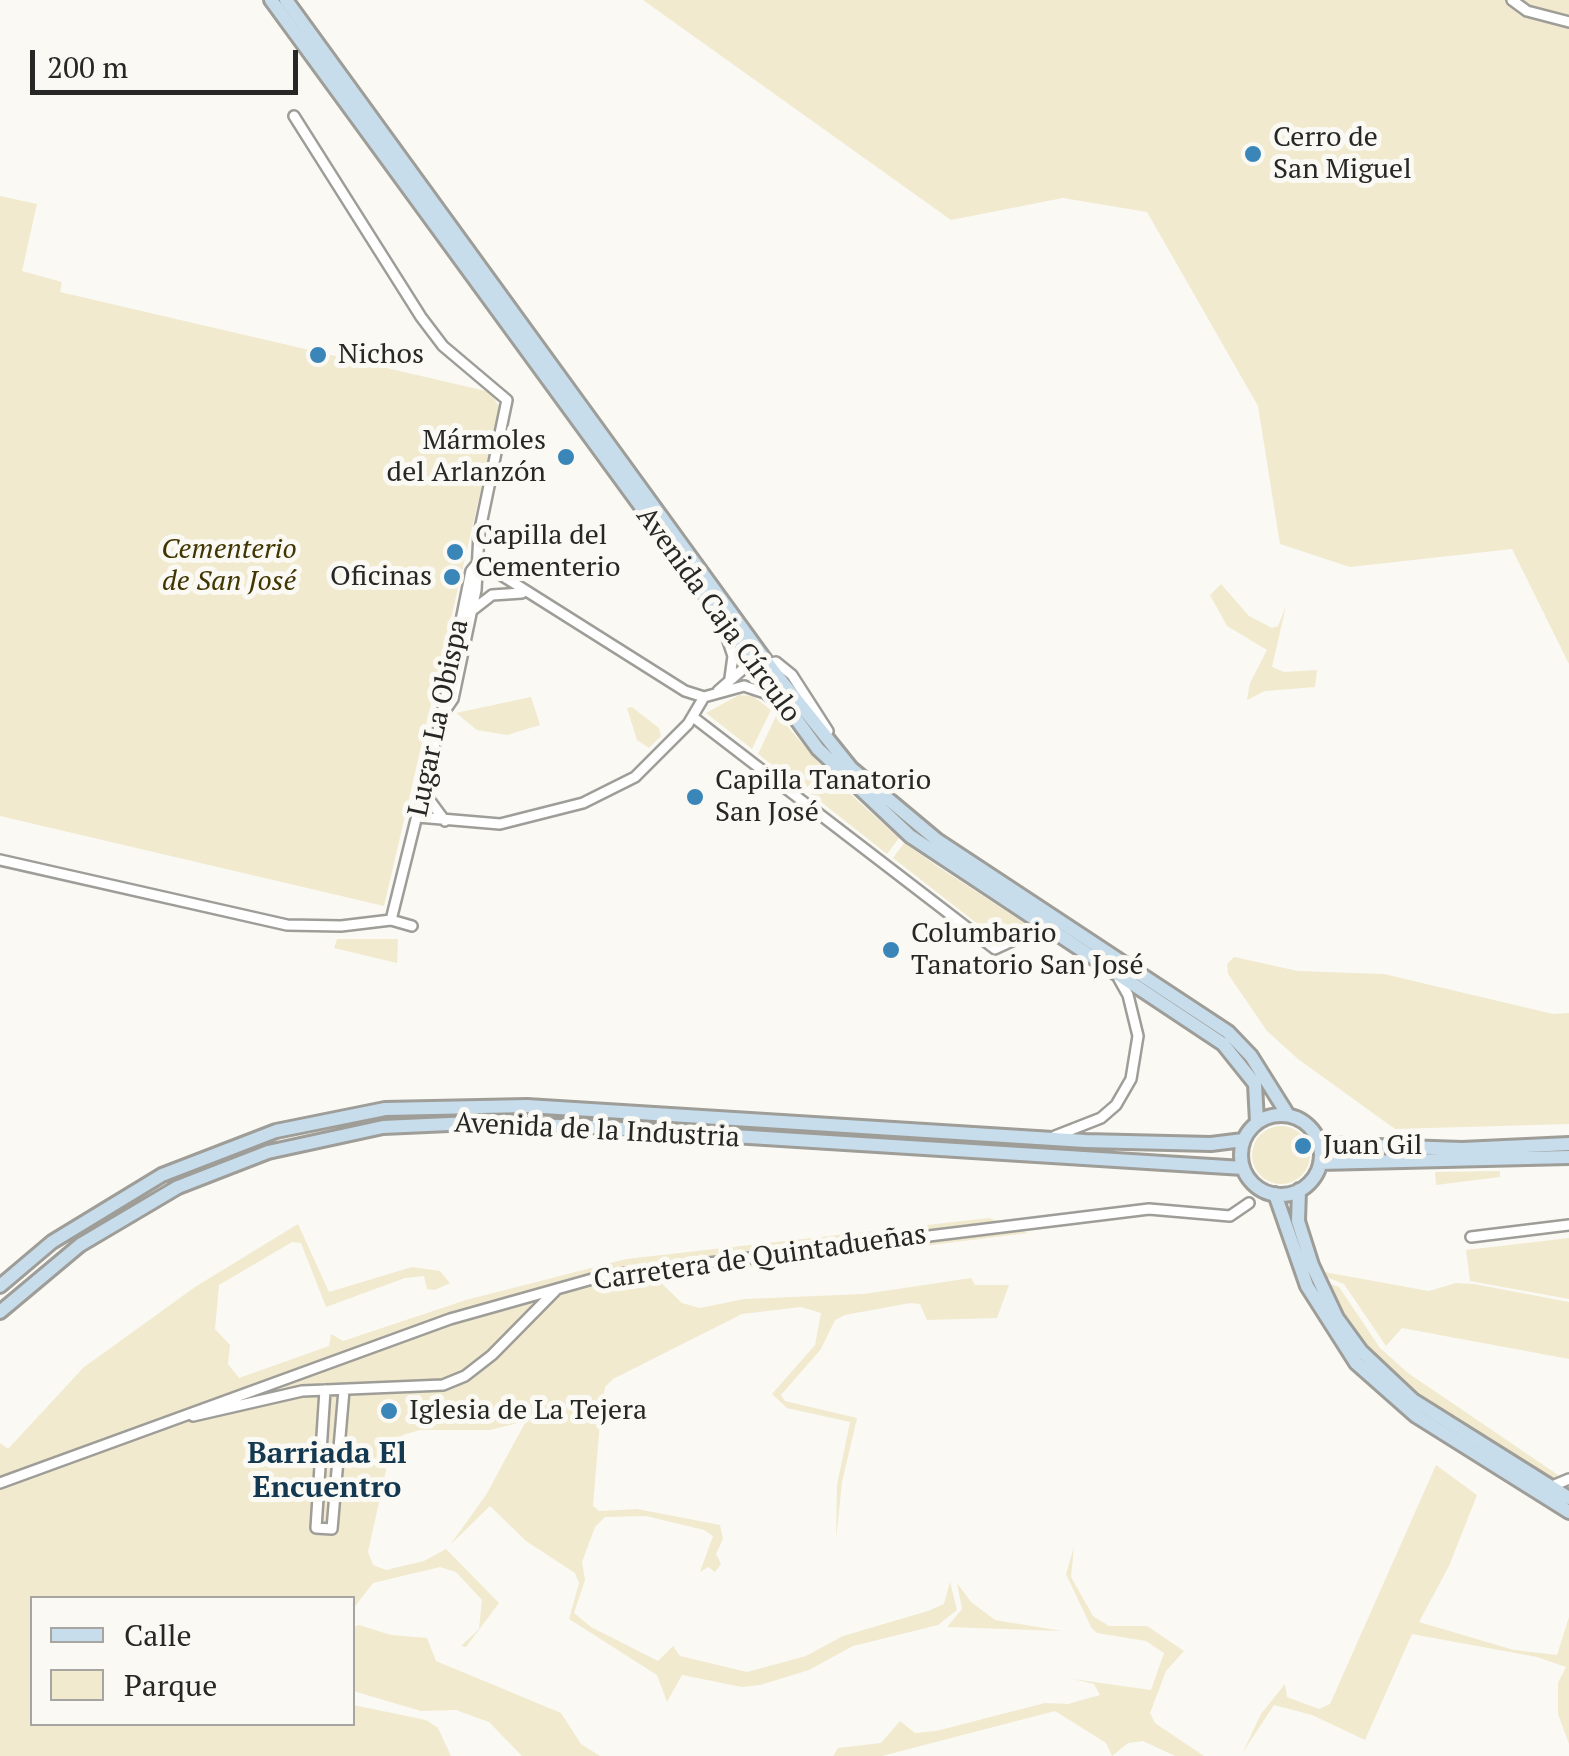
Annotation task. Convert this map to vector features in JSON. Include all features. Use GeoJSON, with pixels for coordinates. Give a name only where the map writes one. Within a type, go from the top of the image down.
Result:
{"type":"FeatureCollection","features":[{"type":"Feature","properties":{"kind":"main road","name":"Avenida Caja Círculo"},"geometry":{"type":"LineString","coordinates":[[271,0],[720,619],[851,768],[937,840],[1228,1032],[1251,1056],[1288,1115]]}},
{"type":"Feature","properties":{"kind":"main road","name":"Avenida Caja Círculo"},"geometry":{"type":"LineString","coordinates":[[286,0],[760,660],[806,735],[894,823],[1231,1053],[1255,1084],[1257,1122]]}},
{"type":"Feature","properties":{"kind":"main road","name":"Avenida de la Industria"},"geometry":{"type":"LineString","coordinates":[[0,1286],[52,1242],[162,1174],[276,1131],[354,1113],[440,1106],[527,1106],[962,1135],[1211,1144],[1243,1140]]}},
{"type":"Feature","properties":{"kind":"main road"},"geometry":{"type":"LineString","coordinates":[[1288,1115],[1304,1122],[1319,1144],[1320,1163],[1312,1179],[1299,1190],[1276,1194],[1256,1186],[1243,1168],[1243,1140],[1257,1122],[1288,1115]]}},
{"type":"Feature","properties":{"kind":"main road","name":"Avenida de la Industria"},"geometry":{"type":"LineString","coordinates":[[0,1312],[39,1277],[115,1221],[202,1176],[300,1144],[396,1126],[590,1127],[1243,1168]]}},
{"type":"Feature","properties":{"kind":"main road"},"geometry":{"type":"LineString","coordinates":[[1319,1144],[1462,1149],[1569,1144]]}},
{"type":"Feature","properties":{"kind":"main road"},"geometry":{"type":"LineString","coordinates":[[1320,1163],[1569,1157]]}},
{"type":"Feature","properties":{"kind":"main road"},"geometry":{"type":"LineString","coordinates":[[1299,1190],[1298,1222],[1312,1265],[1337,1318],[1361,1350],[1413,1400],[1569,1498]]}},
{"type":"Feature","properties":{"kind":"main road"},"geometry":{"type":"LineString","coordinates":[[1276,1194],[1307,1286],[1356,1363],[1416,1416],[1569,1512]]}},
{"type":"Feature","properties":{"kind":"street"},"geometry":{"type":"LineString","coordinates":[[1512,0],[1526,10],[1569,22]]}},
{"type":"Feature","properties":{"kind":"street","name":"Lugar La Obispa"},"geometry":{"type":"LineString","coordinates":[[294,116],[432,332],[507,400],[479,534],[479,561],[470,572],[442,714],[391,920]]}},
{"type":"Feature","properties":{"kind":"street"},"geometry":{"type":"LineString","coordinates":[[442,714],[453,699],[479,561],[676,687],[704,697],[733,682],[760,660]]}},
{"type":"Feature","properties":{"kind":"street"},"geometry":{"type":"LineString","coordinates":[[472,611],[499,593],[529,594]]}},
{"type":"Feature","properties":{"kind":"street"},"geometry":{"type":"LineString","coordinates":[[720,619],[734,656],[733,682]]}},
{"type":"Feature","properties":{"kind":"street"},"geometry":{"type":"LineString","coordinates":[[733,682],[772,698],[806,735]]}},
{"type":"Feature","properties":{"kind":"street"},"geometry":{"type":"LineString","coordinates":[[418,817],[448,822],[521,822],[583,803],[635,776],[694,717],[704,697]]}},
{"type":"Feature","properties":{"kind":"street"},"geometry":{"type":"LineString","coordinates":[[694,717],[995,949],[1021,937],[1040,921]]}},
{"type":"Feature","properties":{"kind":"street"},"geometry":{"type":"LineString","coordinates":[[424,792],[433,810],[448,822]]}},
{"type":"Feature","properties":{"kind":"street"},"geometry":{"type":"LineString","coordinates":[[0,860],[287,925],[342,926],[391,920],[412,926]]}},
{"type":"Feature","properties":{"kind":"street","name":"Avenida de la Industria"},"geometry":{"type":"LineString","coordinates":[[962,1135],[1051,1136],[1086,1127],[1116,1105],[1131,1078],[1138,1036],[1128,995],[1111,968]]}},
{"type":"Feature","properties":{"kind":"street","name":"Carretera de Quintadueñas"},"geometry":{"type":"LineString","coordinates":[[0,1483],[464,1315],[559,1287],[676,1264],[1008,1228],[1062,1217],[1164,1208],[1230,1216],[1249,1204]]}},
{"type":"Feature","properties":{"kind":"street"},"geometry":{"type":"LineString","coordinates":[[1471,1237],[1569,1225]]}},
{"type":"Feature","properties":{"kind":"street"},"geometry":{"type":"LineString","coordinates":[[180,1416],[325,1390],[424,1389],[465,1376],[559,1287]]}},
{"type":"Feature","properties":{"kind":"street"},"geometry":{"type":"LineString","coordinates":[[325,1390],[316,1528],[332,1529],[344,1390]]}},
{"type":"Feature","properties":{"kind":"street"},"geometry":{"type":"LineString","coordinates":[[1550,1487],[1569,1479]]}},
{"type":"Feature","properties":{"kind":"green space"},"geometry":{"type":"Polygon","coordinates":[[[643,0],[1569,0],[1569,664],[1512,549],[1350,567],[1280,544],[1258,406],[1147,212],[1063,198],[951,220],[643,0]]]}},
{"type":"Feature","properties":{"kind":"green space","name":"Cementerio de San José"},"geometry":{"type":"Polygon","coordinates":[[[0,196],[37,204],[22,271],[62,282],[60,292],[490,392],[500,408],[384,906],[0,816],[0,196]]]}},
{"type":"Feature","properties":{"kind":"green space"},"geometry":{"type":"Polygon","coordinates":[[[1221,584],[1249,616],[1272,628],[1278,626],[1286,606],[1272,667],[1284,672],[1317,670],[1315,687],[1265,691],[1247,700],[1250,683],[1267,650],[1227,626],[1210,595],[1221,584]]]}},
{"type":"Feature","properties":{"kind":"green space"},"geometry":{"type":"Polygon","coordinates":[[[739,695],[753,696],[771,710],[752,749],[706,713],[739,695]]]}},
{"type":"Feature","properties":{"kind":"green space"},"geometry":{"type":"Polygon","coordinates":[[[531,697],[540,725],[507,735],[477,730],[456,713],[531,697]]]}},
{"type":"Feature","properties":{"kind":"green space"},"geometry":{"type":"Polygon","coordinates":[[[632,707],[659,728],[661,736],[649,748],[637,740],[627,708],[632,707]]]}},
{"type":"Feature","properties":{"kind":"green space"},"geometry":{"type":"Polygon","coordinates":[[[777,714],[823,768],[805,790],[758,754],[777,714]]]}},
{"type":"Feature","properties":{"kind":"green space"},"geometry":{"type":"Polygon","coordinates":[[[828,774],[899,838],[887,854],[811,794],[828,774]]]}},
{"type":"Feature","properties":{"kind":"green space"},"geometry":{"type":"Polygon","coordinates":[[[904,843],[1026,924],[1009,937],[997,939],[893,858],[904,843]]]}},
{"type":"Feature","properties":{"kind":"green space"},"geometry":{"type":"Polygon","coordinates":[[[337,939],[398,939],[397,963],[334,948],[337,939]]]}},
{"type":"Feature","properties":{"kind":"green space"},"geometry":{"type":"Polygon","coordinates":[[[1234,957],[1298,971],[1384,974],[1553,1014],[1569,1013],[1569,1124],[1395,1129],[1298,1059],[1267,1031],[1228,974],[1227,964],[1234,957]]]}},
{"type":"Feature","properties":{"kind":"green space"},"geometry":{"type":"Polygon","coordinates":[[[1281,1126],[1301,1135],[1310,1155],[1301,1175],[1281,1184],[1261,1175],[1252,1155],[1261,1135],[1281,1126]]]}},
{"type":"Feature","properties":{"kind":"green space"},"geometry":{"type":"Polygon","coordinates":[[[1500,1171],[1500,1177],[1436,1185],[1435,1172],[1500,1171]]]}},
{"type":"Feature","properties":{"kind":"green space"},"geometry":{"type":"Polygon","coordinates":[[[989,1218],[1028,1233],[657,1279],[682,1303],[700,1308],[744,1299],[864,1294],[971,1278],[975,1285],[1009,1285],[997,1318],[927,1320],[920,1304],[910,1303],[845,1315],[835,1320],[821,1349],[781,1395],[785,1401],[857,1418],[842,1482],[836,1539],[837,1485],[850,1422],[787,1408],[772,1394],[815,1345],[821,1313],[801,1307],[742,1314],[613,1379],[605,1387],[593,1506],[599,1511],[637,1509],[720,1525],[723,1539],[716,1554],[721,1564],[715,1572],[708,1567],[700,1572],[713,1536],[704,1530],[646,1516],[605,1517],[595,1527],[582,1562],[585,1580],[574,1613],[591,1627],[658,1661],[673,1646],[680,1656],[747,1672],[806,1656],[843,1636],[944,1604],[950,1582],[957,1610],[938,1625],[853,1646],[809,1670],[760,1685],[742,1687],[682,1675],[667,1702],[657,1675],[569,1619],[579,1583],[575,1573],[526,1541],[490,1506],[450,1545],[486,1495],[526,1421],[490,1430],[420,1430],[403,1435],[390,1452],[368,1552],[373,1565],[386,1570],[424,1561],[446,1549],[499,1603],[466,1647],[461,1646],[479,1629],[482,1600],[456,1572],[440,1567],[373,1583],[355,1606],[355,1596],[30,1596],[30,1726],[355,1726],[355,1705],[426,1720],[438,1728],[451,1756],[0,1756],[0,1443],[8,1449],[84,1367],[195,1287],[298,1224],[329,1292],[412,1267],[440,1271],[450,1283],[435,1290],[427,1289],[424,1276],[405,1278],[326,1307],[301,1243],[292,1242],[219,1285],[215,1329],[230,1345],[228,1364],[239,1378],[329,1346],[331,1334],[343,1341],[466,1300],[626,1259],[989,1218]]]}},
{"type":"Feature","properties":{"kind":"green space"},"geometry":{"type":"Polygon","coordinates":[[[1569,1238],[1569,1299],[1470,1281],[1466,1250],[1569,1238]]]}},
{"type":"Feature","properties":{"kind":"green space"},"geometry":{"type":"Polygon","coordinates":[[[1324,1272],[1429,1291],[1456,1283],[1474,1284],[1569,1302],[1569,1359],[1402,1328],[1386,1346],[1344,1284],[1326,1277],[1324,1272]]]}},
{"type":"Feature","properties":{"kind":"green space"},"geometry":{"type":"Polygon","coordinates":[[[1324,1282],[1339,1287],[1380,1348],[1408,1373],[1561,1477],[1554,1482],[1409,1389],[1363,1345],[1324,1282]]]}},
{"type":"Feature","properties":{"kind":"green space"},"geometry":{"type":"Polygon","coordinates":[[[1436,1465],[1477,1495],[1449,1566],[1419,1622],[1514,1650],[1557,1655],[1569,1617],[1569,1744],[1558,1714],[1558,1683],[1566,1667],[1537,1657],[1412,1634],[1365,1740],[1312,1715],[1274,1705],[1243,1752],[1261,1714],[1285,1684],[1287,1697],[1319,1709],[1330,1704],[1436,1465]]]}},
{"type":"Feature","properties":{"kind":"green space"},"geometry":{"type":"Polygon","coordinates":[[[1074,1547],[1071,1577],[1093,1616],[1109,1626],[1147,1626],[1184,1651],[1166,1671],[1150,1713],[1155,1723],[1204,1756],[1175,1756],[1143,1741],[1128,1743],[1112,1756],[1106,1743],[1055,1711],[882,1756],[833,1756],[838,1748],[881,1743],[900,1721],[915,1733],[936,1731],[1045,1703],[1068,1704],[1100,1695],[1094,1684],[1073,1679],[1151,1690],[1164,1653],[1146,1641],[1097,1633],[1091,1627],[1066,1574],[1074,1547]]]}},
{"type":"Feature","properties":{"kind":"green space"},"geometry":{"type":"Polygon","coordinates":[[[957,1583],[971,1602],[995,1620],[1062,1631],[947,1627],[962,1609],[957,1583]]]}},
{"type":"Feature","properties":{"kind":"green space"},"geometry":{"type":"Polygon","coordinates":[[[355,1626],[427,1638],[436,1661],[561,1713],[581,1744],[600,1756],[522,1756],[489,1722],[456,1710],[421,1711],[355,1692],[355,1626]]]}},
{"type":"Feature","properties":{"kind":"place","name":"Cerro de San Miguel"},"geometry":{"type":"Point","coordinates":[1253,154]}},
{"type":"Feature","properties":{"kind":"place","name":"Nichos"},"geometry":{"type":"Point","coordinates":[318,355]}},
{"type":"Feature","properties":{"kind":"place","name":"Mármoles del Arlanzón"},"geometry":{"type":"Point","coordinates":[566,457]}},
{"type":"Feature","properties":{"kind":"place","name":"Capilla del Cementerio"},"geometry":{"type":"Point","coordinates":[455,552]}},
{"type":"Feature","properties":{"kind":"place","name":"Oficinas"},"geometry":{"type":"Point","coordinates":[452,577]}},
{"type":"Feature","properties":{"kind":"place","name":"Capilla Tanatorio San José"},"geometry":{"type":"Point","coordinates":[695,797]}},
{"type":"Feature","properties":{"kind":"place","name":"Columbario Tanatorio San José"},"geometry":{"type":"Point","coordinates":[891,950]}},
{"type":"Feature","properties":{"kind":"place","name":"Juan Gil"},"geometry":{"type":"Point","coordinates":[1303,1146]}},
{"type":"Feature","properties":{"kind":"place","name":"Iglesia de La Tejera"},"geometry":{"type":"Point","coordinates":[389,1411]}},
{"type":"Feature","properties":{"kind":"district","name":"Barriada El Encuentro"},"geometry":{"type":"Point","coordinates":[327,1471]}}]}
